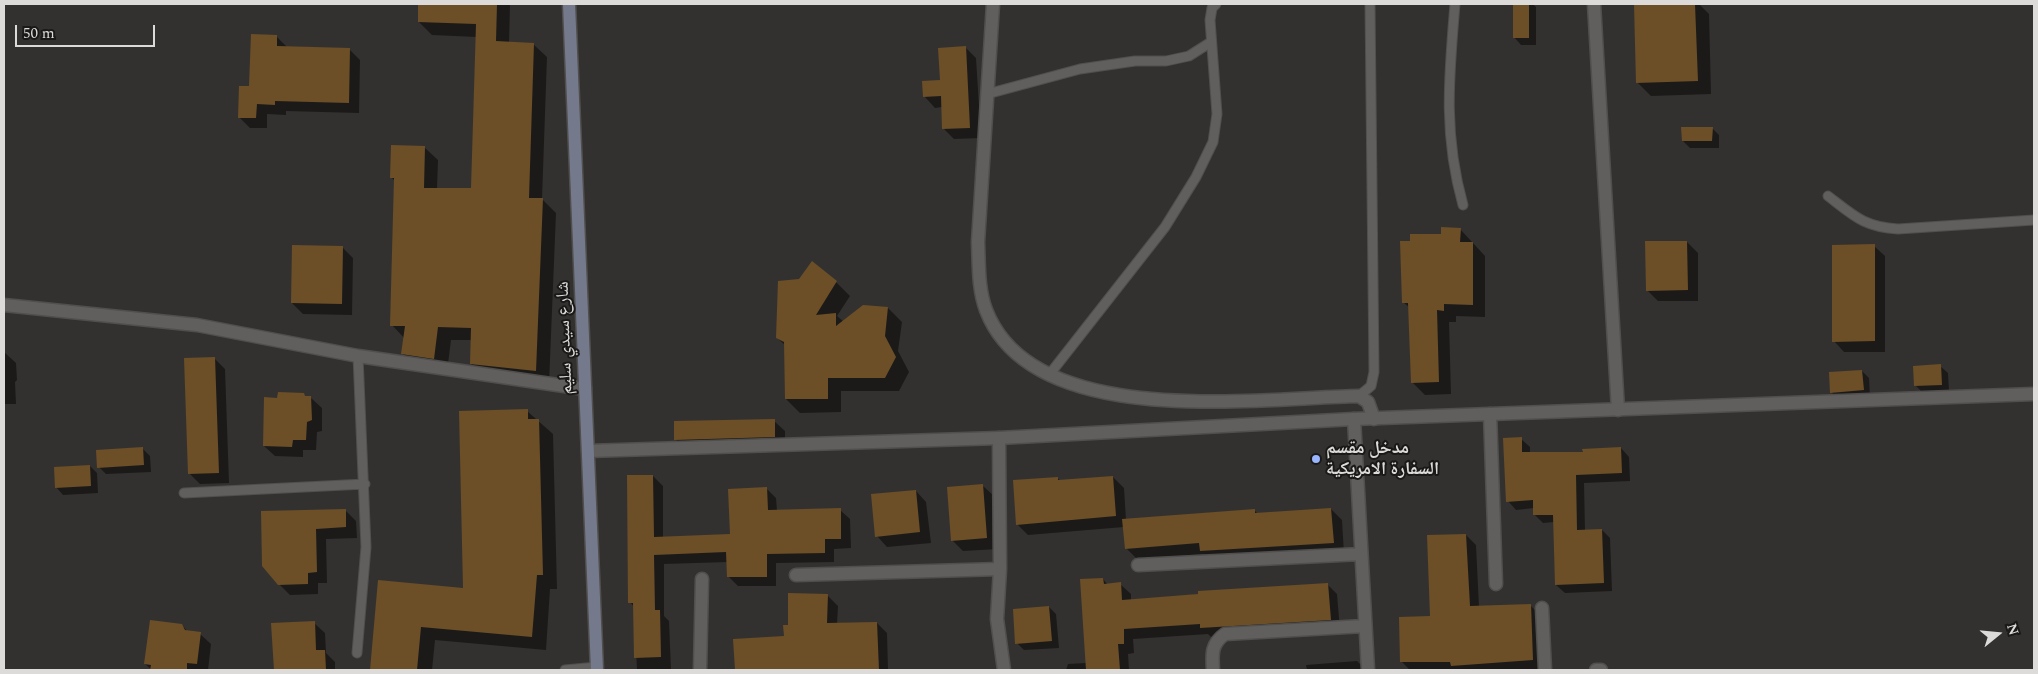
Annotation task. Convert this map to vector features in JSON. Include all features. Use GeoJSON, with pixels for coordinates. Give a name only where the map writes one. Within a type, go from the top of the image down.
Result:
{"type":"FeatureCollection","features":[{"type":"Feature","properties":{"kind":"main road","name":"شارع سيدي سليم"},"geometry":{"type":"LineString","coordinates":[[569,4],[597,668]]}},
{"type":"Feature","properties":{"kind":"street"},"geometry":{"type":"LineString","coordinates":[[993,4],[978,242],[979,278],[987,312],[1014,352],[1048,375],[1076,386],[1186,403],[1359,396],[1368,402],[1374,419]]}},
{"type":"Feature","properties":{"kind":"street"},"geometry":{"type":"LineString","coordinates":[[1594,4],[1618,410]]}},
{"type":"Feature","properties":{"kind":"street"},"geometry":{"type":"LineString","coordinates":[[4,305],[197,325],[358,356],[585,390]]}},
{"type":"Feature","properties":{"kind":"street"},"geometry":{"type":"LineString","coordinates":[[588,451],[999,438],[1354,419],[2034,394]]}},
{"type":"Feature","properties":{"kind":"street"},"geometry":{"type":"LineString","coordinates":[[1490,414],[1496,584]]}},
{"type":"Feature","properties":{"kind":"street"},"geometry":{"type":"LineString","coordinates":[[1354,419],[1364,626],[1368,670]]}},
{"type":"Feature","properties":{"kind":"street"},"geometry":{"type":"LineString","coordinates":[[999,438],[1000,569],[997,619],[1004,670]]}},
{"type":"Feature","properties":{"kind":"street"},"geometry":{"type":"LineString","coordinates":[[1138,565],[1361,554]]}},
{"type":"Feature","properties":{"kind":"street"},"geometry":{"type":"LineString","coordinates":[[796,574],[1000,569]]}},
{"type":"Feature","properties":{"kind":"street"},"geometry":{"type":"LineString","coordinates":[[700,670],[702,579]]}},
{"type":"Feature","properties":{"kind":"street"},"geometry":{"type":"LineString","coordinates":[[1542,608],[1545,670]]}},
{"type":"Feature","properties":{"kind":"street"},"geometry":{"type":"LineString","coordinates":[[1213,670],[1212,652],[1216,640],[1225,634],[1364,626]]}},
{"type":"Feature","properties":{"kind":"street"},"geometry":{"type":"LineString","coordinates":[[1596,670],[1601,670]]}},
{"type":"Feature","properties":{"kind":"lane"},"geometry":{"type":"LineString","coordinates":[[1048,375],[1165,227],[1196,177],[1213,142],[1217,114],[1210,20],[1212,8],[1216,4]]}},
{"type":"Feature","properties":{"kind":"lane"},"geometry":{"type":"LineString","coordinates":[[1359,396],[1371,386],[1374,372],[1370,4]]}},
{"type":"Feature","properties":{"kind":"lane"},"geometry":{"type":"LineString","coordinates":[[1455,4],[1448,115],[1450,151],[1463,205]]}},
{"type":"Feature","properties":{"kind":"lane"},"geometry":{"type":"LineString","coordinates":[[987,94],[1080,69],[1135,61],[1166,61],[1189,56],[1211,42]]}},
{"type":"Feature","properties":{"kind":"lane"},"geometry":{"type":"LineString","coordinates":[[1828,196],[1864,222],[1877,228],[1898,229],[2034,220]]}},
{"type":"Feature","properties":{"kind":"lane"},"geometry":{"type":"LineString","coordinates":[[357,653],[366,547],[365,484],[359,404],[358,356]]}},
{"type":"Feature","properties":{"kind":"lane"},"geometry":{"type":"LineString","coordinates":[[184,493],[365,484]]}},
{"type":"Feature","properties":{"kind":"lane"},"geometry":{"type":"LineString","coordinates":[[565,670],[597,668]]}},
{"type":"Feature","properties":{"kind":"building"},"geometry":{"type":"Polygon","coordinates":[[[418,4],[497,4],[496,41],[534,43],[529,198],[543,198],[536,371],[470,364],[471,328],[438,327],[434,359],[401,354],[405,326],[390,326],[394,178],[390,178],[391,145],[425,146],[424,188],[471,188],[476,24],[418,22],[418,4]]]}},
{"type":"Feature","properties":{"kind":"building"},"geometry":{"type":"Polygon","coordinates":[[[1513,4],[1529,4],[1529,38],[1513,38],[1513,4]]]}},
{"type":"Feature","properties":{"kind":"building"},"geometry":{"type":"Polygon","coordinates":[[[1634,4],[1695,4],[1698,81],[1636,83],[1634,4]]]}},
{"type":"Feature","properties":{"kind":"building"},"geometry":{"type":"Polygon","coordinates":[[[251,34],[277,35],[277,46],[350,48],[349,103],[275,101],[275,105],[257,104],[256,118],[238,118],[239,86],[249,86],[251,34]]]}},
{"type":"Feature","properties":{"kind":"building"},"geometry":{"type":"Polygon","coordinates":[[[966,46],[970,128],[942,129],[941,96],[923,97],[922,81],[940,80],[938,48],[966,46]]]}},
{"type":"Feature","properties":{"kind":"building"},"geometry":{"type":"Polygon","coordinates":[[[1681,127],[1713,127],[1712,141],[1682,141],[1681,127]]]}},
{"type":"Feature","properties":{"kind":"building"},"geometry":{"type":"Polygon","coordinates":[[[1441,227],[1461,228],[1460,242],[1473,242],[1473,305],[1444,304],[1444,311],[1437,310],[1439,382],[1411,383],[1408,303],[1402,303],[1400,241],[1410,241],[1410,234],[1441,234],[1441,227]]]}},
{"type":"Feature","properties":{"kind":"building"},"geometry":{"type":"Polygon","coordinates":[[[1645,241],[1687,241],[1688,290],[1646,291],[1645,241]]]}},
{"type":"Feature","properties":{"kind":"building"},"geometry":{"type":"Polygon","coordinates":[[[1875,244],[1875,341],[1832,342],[1832,245],[1875,244]]]}},
{"type":"Feature","properties":{"kind":"building"},"geometry":{"type":"Polygon","coordinates":[[[292,245],[343,246],[342,304],[291,303],[292,245]]]}},
{"type":"Feature","properties":{"kind":"building"},"geometry":{"type":"Polygon","coordinates":[[[812,261],[837,281],[816,315],[836,313],[836,326],[863,305],[888,307],[885,336],[896,357],[885,378],[828,378],[828,399],[785,399],[784,342],[776,338],[778,281],[799,279],[812,261]]]}},
{"type":"Feature","properties":{"kind":"building"},"geometry":{"type":"Polygon","coordinates":[[[215,357],[219,473],[188,474],[184,358],[215,357]]]}},
{"type":"Feature","properties":{"kind":"building"},"geometry":{"type":"Polygon","coordinates":[[[1941,364],[1942,385],[1914,386],[1913,366],[1941,364]]]}},
{"type":"Feature","properties":{"kind":"building"},"geometry":{"type":"Polygon","coordinates":[[[1862,370],[1864,390],[1830,393],[1829,372],[1862,370]]]}},
{"type":"Feature","properties":{"kind":"building"},"geometry":{"type":"Polygon","coordinates":[[[278,392],[304,393],[305,396],[311,396],[312,420],[307,422],[306,440],[293,440],[292,447],[263,446],[264,397],[277,398],[278,392]]]}},
{"type":"Feature","properties":{"kind":"building"},"geometry":{"type":"Polygon","coordinates":[[[528,409],[528,419],[539,419],[543,575],[537,575],[532,637],[421,627],[417,670],[370,670],[378,580],[463,588],[459,411],[528,409]]]}},
{"type":"Feature","properties":{"kind":"building"},"geometry":{"type":"Polygon","coordinates":[[[775,419],[775,437],[674,440],[674,421],[775,419]]]}},
{"type":"Feature","properties":{"kind":"building"},"geometry":{"type":"Polygon","coordinates":[[[1522,437],[1522,452],[1583,452],[1582,449],[1621,447],[1622,473],[1576,475],[1577,530],[1602,529],[1604,583],[1555,585],[1553,515],[1533,515],[1533,500],[1506,502],[1503,438],[1522,437]]]}},
{"type":"Feature","properties":{"kind":"building"},"geometry":{"type":"Polygon","coordinates":[[[143,447],[144,465],[97,468],[96,450],[143,447]]]}},
{"type":"Feature","properties":{"kind":"building"},"geometry":{"type":"Polygon","coordinates":[[[90,465],[91,486],[55,488],[54,467],[90,465]]]}},
{"type":"Feature","properties":{"kind":"building"},"geometry":{"type":"Polygon","coordinates":[[[627,475],[653,475],[654,537],[730,534],[728,489],[767,487],[768,510],[841,508],[841,539],[825,539],[825,553],[767,554],[767,577],[727,577],[726,552],[654,555],[655,610],[660,610],[661,657],[634,658],[633,603],[628,603],[627,475]]]}},
{"type":"Feature","properties":{"kind":"building"},"geometry":{"type":"Polygon","coordinates":[[[1113,476],[1116,516],[1016,525],[1013,480],[1058,477],[1058,480],[1113,476]]]}},
{"type":"Feature","properties":{"kind":"building"},"geometry":{"type":"Polygon","coordinates":[[[983,484],[987,538],[951,541],[947,487],[983,484]]]}},
{"type":"Feature","properties":{"kind":"building"},"geometry":{"type":"Polygon","coordinates":[[[916,490],[920,532],[875,537],[871,494],[916,490]]]}},
{"type":"Feature","properties":{"kind":"building"},"geometry":{"type":"Polygon","coordinates":[[[1331,508],[1334,543],[1200,551],[1199,543],[1125,549],[1122,519],[1255,509],[1255,513],[1331,508]]]}},
{"type":"Feature","properties":{"kind":"building"},"geometry":{"type":"Polygon","coordinates":[[[346,509],[346,527],[316,529],[317,572],[308,573],[308,584],[278,585],[262,566],[261,511],[346,509]]]}},
{"type":"Feature","properties":{"kind":"building"},"geometry":{"type":"Polygon","coordinates":[[[1466,534],[1470,606],[1531,604],[1533,660],[1451,666],[1450,662],[1400,662],[1399,617],[1430,616],[1427,535],[1466,534]]]}},
{"type":"Feature","properties":{"kind":"building"},"geometry":{"type":"Polygon","coordinates":[[[1103,578],[1104,584],[1121,582],[1122,600],[1198,594],[1198,591],[1328,583],[1331,620],[1200,628],[1200,624],[1124,629],[1124,644],[1118,644],[1120,670],[1086,670],[1080,579],[1103,578]]]}},
{"type":"Feature","properties":{"kind":"building"},"geometry":{"type":"Polygon","coordinates":[[[788,593],[828,594],[827,623],[877,622],[879,670],[735,670],[733,639],[784,636],[783,625],[788,625],[788,593]]]}},
{"type":"Feature","properties":{"kind":"building"},"geometry":{"type":"Polygon","coordinates":[[[1049,606],[1052,641],[1015,644],[1013,609],[1049,606]]]}},
{"type":"Feature","properties":{"kind":"building"},"geometry":{"type":"Polygon","coordinates":[[[150,620],[182,624],[185,630],[201,632],[197,664],[187,663],[187,670],[150,670],[151,665],[144,664],[150,620]]]}},
{"type":"Feature","properties":{"kind":"building"},"geometry":{"type":"Polygon","coordinates":[[[315,621],[316,650],[325,650],[326,670],[274,670],[271,623],[315,621]]]}},
{"type":"Feature","properties":{"kind":"place","name":"مدخل مقسم السفارة الامريكية"},"geometry":{"type":"Point","coordinates":[1316,459]}}]}
